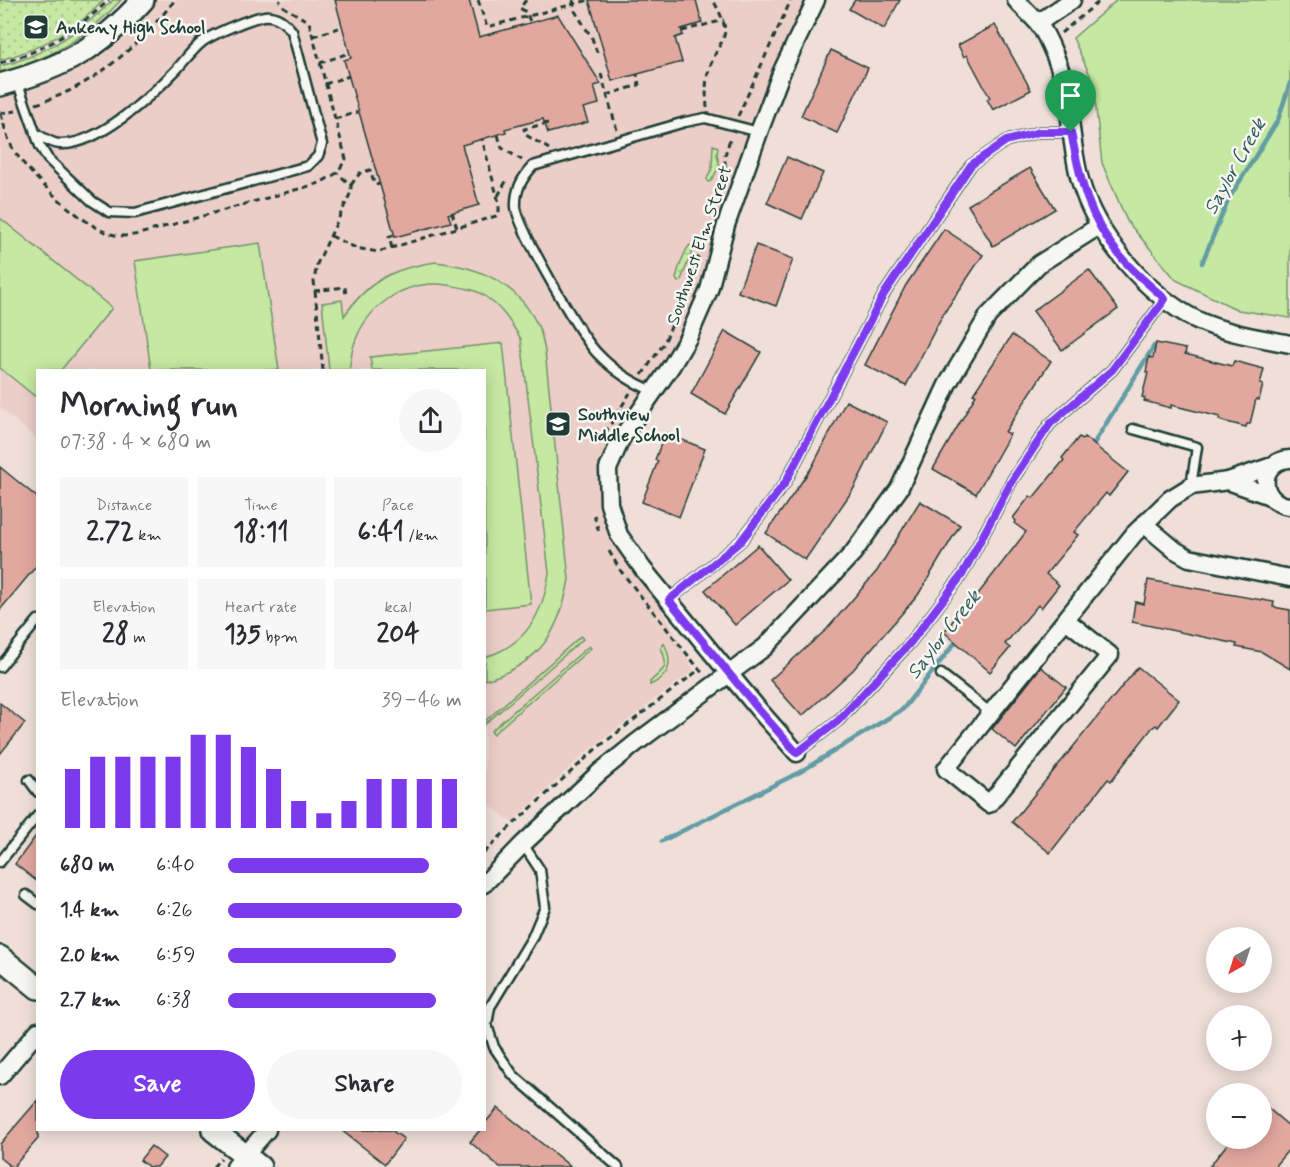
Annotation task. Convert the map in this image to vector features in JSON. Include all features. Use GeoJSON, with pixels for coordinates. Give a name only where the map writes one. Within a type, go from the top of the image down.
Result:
{"type":"FeatureCollection","features":[{"type":"Feature","properties":{"kind":"street"},"geometry":{"type":"LineString","coordinates":[[8,83],[70,59],[93,47],[125,21],[143,0]]}},
{"type":"Feature","properties":{"kind":"street","name":"Southwest Elm Street"},"geometry":{"type":"LineString","coordinates":[[797,753],[669,600],[619,536],[609,504],[609,469],[621,439],[688,338],[708,290],[726,225],[782,71],[816,0]]}},
{"type":"Feature","properties":{"kind":"street"},"geometry":{"type":"LineString","coordinates":[[1016,0],[1038,23],[1047,39],[1066,87],[1080,181],[1099,226],[1121,258],[1165,299],[1198,320],[1248,336],[1290,344]]}},
{"type":"Feature","properties":{"kind":"street"},"geometry":{"type":"LineString","coordinates":[[1038,23],[1072,0]]}},
{"type":"Feature","properties":{"kind":"street"},"geometry":{"type":"LineString","coordinates":[[486,882],[600,772],[765,647],[853,552],[899,489],[947,384],[988,316],[1039,264],[1099,226]]}},
{"type":"Feature","properties":{"kind":"street"},"geometry":{"type":"LineString","coordinates":[[1066,620],[1110,655],[989,804],[946,769],[1134,534],[1170,499],[1191,486],[1228,481],[1284,460]]}},
{"type":"Feature","properties":{"kind":"street"},"geometry":{"type":"LineString","coordinates":[[1270,496],[1265,481],[1284,460]]}},
{"type":"Feature","properties":{"kind":"street"},"geometry":{"type":"LineString","coordinates":[[1228,481],[1270,496],[1281,505],[1290,506]]}},
{"type":"Feature","properties":{"kind":"street"},"geometry":{"type":"LineString","coordinates":[[1144,524],[1174,550],[1189,558],[1290,579]]}},
{"type":"Feature","properties":{"kind":"street"},"geometry":{"type":"LineString","coordinates":[[0,957],[33,981]]}},
{"type":"Feature","properties":{"kind":"street"},"geometry":{"type":"LineString","coordinates":[[0,1076],[36,1033]]}},
{"type":"Feature","properties":{"kind":"street"},"geometry":{"type":"LineString","coordinates":[[214,1131],[246,1163],[266,1131]]}},
{"type":"Feature","properties":{"kind":"lane"},"geometry":{"type":"LineString","coordinates":[[8,83],[48,159],[92,201],[109,212],[135,213],[308,166],[318,156],[322,144],[292,31],[284,22],[270,16],[232,27],[202,42],[176,71],[140,104],[107,129],[76,143],[58,145],[35,133]]}},
{"type":"Feature","properties":{"kind":"lane"},"geometry":{"type":"LineString","coordinates":[[654,391],[640,386],[616,371],[585,339],[528,239],[516,209],[517,190],[523,177],[533,166],[685,122],[705,118],[759,132]]}},
{"type":"Feature","properties":{"kind":"lane"},"geometry":{"type":"LineString","coordinates":[[669,600],[741,541],[785,483],[884,294],[971,165],[1006,141],[1039,132],[1071,132]]}},
{"type":"Feature","properties":{"kind":"lane"},"geometry":{"type":"LineString","coordinates":[[797,753],[838,721],[910,643],[962,575],[1013,479],[1050,424],[1112,370],[1165,299]]}},
{"type":"Feature","properties":{"kind":"lane"},"geometry":{"type":"LineString","coordinates":[[1133,429],[1197,447],[1191,486]]}},
{"type":"Feature","properties":{"kind":"lane"},"geometry":{"type":"LineString","coordinates":[[0,666],[36,622]]}},
{"type":"Feature","properties":{"kind":"lane"},"geometry":{"type":"LineString","coordinates":[[941,674],[991,713]]}},
{"type":"Feature","properties":{"kind":"lane"},"geometry":{"type":"LineString","coordinates":[[29,780],[36,789]]}},
{"type":"Feature","properties":{"kind":"lane"},"geometry":{"type":"LineString","coordinates":[[0,862],[36,817]]}},
{"type":"Feature","properties":{"kind":"lane"},"geometry":{"type":"LineString","coordinates":[[523,844],[540,870],[544,907],[532,938],[490,1007],[487,1025],[494,1047],[513,1075],[618,1167]]}},
{"type":"Feature","properties":{"kind":"lane"},"geometry":{"type":"LineString","coordinates":[[26,895],[36,902]]}},
{"type":"Feature","properties":{"kind":"path"},"geometry":{"type":"LineString","coordinates":[[0,63],[52,43],[90,18],[109,0]]}},
{"type":"Feature","properties":{"kind":"path"},"geometry":{"type":"LineString","coordinates":[[42,103],[91,80],[120,60],[152,29],[176,0]]}},
{"type":"Feature","properties":{"kind":"path"},"geometry":{"type":"LineString","coordinates":[[9,113],[0,114],[13,149],[24,164],[80,217],[112,235],[139,234],[320,183],[337,173],[346,159],[309,22],[284,7],[279,0]]}},
{"type":"Feature","properties":{"kind":"path"},"geometry":{"type":"LineString","coordinates":[[477,0],[487,27],[589,0]]}},
{"type":"Feature","properties":{"kind":"path"},"geometry":{"type":"LineString","coordinates":[[526,0],[520,8],[528,16],[530,22]]}},
{"type":"Feature","properties":{"kind":"path"},"geometry":{"type":"LineString","coordinates":[[573,0],[579,19],[592,38],[598,55]]}},
{"type":"Feature","properties":{"kind":"path"},"geometry":{"type":"LineString","coordinates":[[707,110],[708,73],[725,38],[726,30],[724,20],[713,0]]}},
{"type":"Feature","properties":{"kind":"path"},"geometry":{"type":"LineString","coordinates":[[1047,39],[1063,32],[1101,0]]}},
{"type":"Feature","properties":{"kind":"path"},"geometry":{"type":"LineString","coordinates":[[682,32],[724,20]]}},
{"type":"Feature","properties":{"kind":"path"},"geometry":{"type":"LineString","coordinates":[[501,23],[504,30]]}},
{"type":"Feature","properties":{"kind":"path"},"geometry":{"type":"LineString","coordinates":[[313,36],[342,27]]}},
{"type":"Feature","properties":{"kind":"path"},"geometry":{"type":"LineString","coordinates":[[320,63],[349,53]]}},
{"type":"Feature","properties":{"kind":"path"},"geometry":{"type":"LineString","coordinates":[[601,74],[618,135]]}},
{"type":"Feature","properties":{"kind":"path"},"geometry":{"type":"LineString","coordinates":[[607,95],[639,85],[637,74]]}},
{"type":"Feature","properties":{"kind":"path"},"geometry":{"type":"LineString","coordinates":[[326,84],[349,76]]}},
{"type":"Feature","properties":{"kind":"path"},"geometry":{"type":"LineString","coordinates":[[335,119],[358,112]]}},
{"type":"Feature","properties":{"kind":"path"},"geometry":{"type":"LineString","coordinates":[[524,129],[548,123]]}},
{"type":"Feature","properties":{"kind":"path"},"geometry":{"type":"LineString","coordinates":[[523,124],[526,135],[556,153]]}},
{"type":"Feature","properties":{"kind":"path"},"geometry":{"type":"LineString","coordinates":[[331,236],[365,250],[378,252],[494,217],[499,213],[499,201],[482,139]]}},
{"type":"Feature","properties":{"kind":"path"},"geometry":{"type":"LineString","coordinates":[[322,369],[314,291],[317,264],[351,192],[351,185],[360,173],[370,170],[375,186],[380,184]]}},
{"type":"Feature","properties":{"kind":"path"},"geometry":{"type":"LineString","coordinates":[[337,173],[351,185]]}},
{"type":"Feature","properties":{"kind":"path"},"geometry":{"type":"LineString","coordinates":[[452,212],[457,228]]}},
{"type":"Feature","properties":{"kind":"path"},"geometry":{"type":"LineString","coordinates":[[392,248],[389,237],[394,236]]}},
{"type":"Feature","properties":{"kind":"path"},"geometry":{"type":"LineString","coordinates":[[314,291],[345,287],[346,296]]}},
{"type":"Feature","properties":{"kind":"shaded area","name":"Southview Middle School"},"geometry":{"type":"Polygon","coordinates":[[[143,0],[816,0],[709,290],[621,439],[609,504],[694,670],[585,753],[512,823],[486,802],[486,369],[36,369],[36,438],[0,408],[0,85],[30,76],[143,0]]]}},
{"type":"Feature","properties":{"kind":"green space","name":"Ankeny High School"},"geometry":{"type":"Polygon","coordinates":[[[0,0],[104,0],[70,29],[43,44],[0,60],[0,0]]]}},
{"type":"Feature","properties":{"kind":"green space"},"geometry":{"type":"Polygon","coordinates":[[[113,0],[121,0],[81,36],[50,54],[0,72],[0,66],[32,56],[61,41],[113,0]]]}},
{"type":"Feature","properties":{"kind":"green space"},"geometry":{"type":"Polygon","coordinates":[[[1117,0],[1290,0],[1290,318],[1238,310],[1176,280],[1127,221],[1102,163],[1093,82],[1073,38],[1117,0]]]}},
{"type":"Feature","properties":{"kind":"green space"},"geometry":{"type":"Polygon","coordinates":[[[713,145],[718,147],[717,155],[720,166],[708,182],[712,167],[713,145]]]}},
{"type":"Feature","properties":{"kind":"green space"},"geometry":{"type":"Polygon","coordinates":[[[0,218],[112,308],[62,369],[36,369],[36,397],[0,368],[0,218]]]}},
{"type":"Feature","properties":{"kind":"green space"},"geometry":{"type":"Polygon","coordinates":[[[260,243],[279,369],[151,369],[135,261],[260,243]]]}},
{"type":"Feature","properties":{"kind":"green space"},"geometry":{"type":"Polygon","coordinates":[[[690,245],[693,249],[681,280],[678,282],[676,279],[680,266],[690,245]]]}},
{"type":"Feature","properties":{"kind":"green space"},"geometry":{"type":"Polygon","coordinates":[[[436,262],[453,264],[497,280],[521,300],[531,313],[540,330],[545,351],[569,579],[560,615],[544,644],[520,665],[504,674],[486,680],[486,657],[511,645],[530,626],[542,602],[549,573],[521,339],[501,311],[482,294],[447,285],[416,286],[389,298],[367,320],[353,348],[349,369],[329,369],[322,303],[342,300],[344,316],[363,293],[383,278],[436,262]]]}},
{"type":"Feature","properties":{"kind":"green space"},"geometry":{"type":"Polygon","coordinates":[[[503,343],[531,604],[486,609],[486,369],[372,369],[370,357],[503,343]]]}},
{"type":"Feature","properties":{"kind":"green space"},"geometry":{"type":"Polygon","coordinates":[[[581,636],[583,639],[486,723],[486,720],[581,636]]]}},
{"type":"Feature","properties":{"kind":"green space"},"geometry":{"type":"Polygon","coordinates":[[[664,643],[669,656],[668,668],[662,677],[650,685],[650,682],[664,668],[665,660],[661,648],[664,643]]]}},
{"type":"Feature","properties":{"kind":"green space"},"geometry":{"type":"Polygon","coordinates":[[[589,646],[591,648],[493,734],[491,731],[589,646]]]}},
{"type":"Feature","properties":{"kind":"building"},"geometry":{"type":"Polygon","coordinates":[[[335,0],[469,0],[479,37],[558,15],[601,84],[594,86],[599,104],[583,108],[588,122],[548,133],[543,119],[505,129],[506,132],[462,145],[479,205],[448,214],[451,222],[395,237],[344,60],[351,58],[335,0]]]}},
{"type":"Feature","properties":{"kind":"building"},"geometry":{"type":"Polygon","coordinates":[[[589,0],[696,0],[702,23],[681,29],[683,35],[675,38],[682,62],[612,81],[589,0]]]}},
{"type":"Feature","properties":{"kind":"building"},"geometry":{"type":"Polygon","coordinates":[[[855,0],[900,0],[884,29],[849,9],[855,0]]]}},
{"type":"Feature","properties":{"kind":"building"},"geometry":{"type":"Polygon","coordinates":[[[995,25],[1031,90],[993,110],[987,99],[990,98],[967,55],[964,57],[958,45],[995,25]]]}},
{"type":"Feature","properties":{"kind":"building"},"geometry":{"type":"Polygon","coordinates":[[[831,50],[868,68],[837,133],[801,116],[831,50]]]}},
{"type":"Feature","properties":{"kind":"building"},"geometry":{"type":"Polygon","coordinates":[[[787,157],[823,173],[802,219],[767,203],[787,157]]]}},
{"type":"Feature","properties":{"kind":"building"},"geometry":{"type":"Polygon","coordinates":[[[1030,168],[1055,209],[993,246],[968,205],[1030,168]]]}},
{"type":"Feature","properties":{"kind":"building"},"geometry":{"type":"Polygon","coordinates":[[[944,229],[983,255],[942,316],[906,386],[865,365],[906,285],[944,229]]]}},
{"type":"Feature","properties":{"kind":"building"},"geometry":{"type":"Polygon","coordinates":[[[756,245],[793,259],[776,306],[738,292],[756,245]]]}},
{"type":"Feature","properties":{"kind":"building"},"geometry":{"type":"Polygon","coordinates":[[[1089,270],[1118,309],[1062,350],[1033,311],[1089,270]]]}},
{"type":"Feature","properties":{"kind":"building"},"geometry":{"type":"Polygon","coordinates":[[[725,331],[761,352],[725,414],[691,394],[725,331]]]}},
{"type":"Feature","properties":{"kind":"building"},"geometry":{"type":"Polygon","coordinates":[[[1012,335],[1051,361],[1005,432],[1010,434],[976,494],[933,469],[976,395],[973,394],[1012,335]]]}},
{"type":"Feature","properties":{"kind":"building"},"geometry":{"type":"Polygon","coordinates":[[[1156,343],[1186,349],[1185,354],[1232,366],[1234,361],[1264,369],[1260,384],[1263,385],[1259,400],[1256,399],[1250,424],[1246,427],[1219,420],[1220,417],[1144,401],[1145,398],[1142,397],[1149,357],[1153,358],[1156,343]]]}},
{"type":"Feature","properties":{"kind":"building"},"geometry":{"type":"Polygon","coordinates":[[[846,401],[887,422],[854,488],[805,560],[766,533],[812,467],[846,401]]]}},
{"type":"Feature","properties":{"kind":"building"},"geometry":{"type":"Polygon","coordinates":[[[665,433],[705,449],[679,517],[642,502],[658,461],[655,460],[665,433]]]}},
{"type":"Feature","properties":{"kind":"building"},"geometry":{"type":"Polygon","coordinates":[[[1079,437],[1083,439],[1084,437],[1128,472],[1109,496],[1106,493],[1074,532],[1078,535],[1046,574],[1059,585],[1041,608],[1038,605],[1005,644],[1010,648],[990,672],[944,632],[962,609],[965,611],[1026,532],[1014,523],[1016,521],[1013,518],[1030,496],[1033,498],[1064,460],[1062,458],[1079,437]]]}},
{"type":"Feature","properties":{"kind":"building"},"geometry":{"type":"Polygon","coordinates":[[[0,467],[36,496],[36,566],[0,610],[0,467]]]}},
{"type":"Feature","properties":{"kind":"building"},"geometry":{"type":"Polygon","coordinates":[[[920,501],[960,525],[918,595],[853,670],[802,716],[770,680],[827,629],[877,571],[920,501]]]}},
{"type":"Feature","properties":{"kind":"building"},"geometry":{"type":"Polygon","coordinates":[[[758,545],[788,580],[735,625],[705,590],[758,545]]]}},
{"type":"Feature","properties":{"kind":"building"},"geometry":{"type":"Polygon","coordinates":[[[1148,580],[1274,602],[1273,607],[1290,610],[1290,669],[1262,652],[1236,647],[1237,644],[1132,622],[1135,602],[1144,604],[1148,580]]]}},
{"type":"Feature","properties":{"kind":"building"},"geometry":{"type":"Polygon","coordinates":[[[1041,667],[1066,687],[1016,749],[992,729],[1041,667]]]}},
{"type":"Feature","properties":{"kind":"building"},"geometry":{"type":"Polygon","coordinates":[[[1138,667],[1179,700],[1158,727],[1156,725],[1152,728],[1111,781],[1108,779],[1050,853],[1012,822],[1138,667]]]}},
{"type":"Feature","properties":{"kind":"building"},"geometry":{"type":"Polygon","coordinates":[[[0,703],[25,723],[0,754],[0,703]]]}},
{"type":"Feature","properties":{"kind":"building"},"geometry":{"type":"Polygon","coordinates":[[[36,836],[36,880],[15,864],[36,836]]]}},
{"type":"Feature","properties":{"kind":"building"},"geometry":{"type":"Polygon","coordinates":[[[36,1102],[38,1139],[13,1167],[0,1158],[0,1144],[36,1102]]]}},
{"type":"Feature","properties":{"kind":"building"},"geometry":{"type":"Polygon","coordinates":[[[498,1108],[571,1167],[500,1167],[470,1142],[479,1131],[486,1131],[486,1122],[498,1108]]]}},
{"type":"Feature","properties":{"kind":"building"},"geometry":{"type":"Polygon","coordinates":[[[1272,1112],[1290,1127],[1290,1148],[1274,1167],[1209,1167],[1223,1149],[1272,1149],[1272,1112]]]}},
{"type":"Feature","properties":{"kind":"building"},"geometry":{"type":"Polygon","coordinates":[[[342,1131],[392,1131],[404,1139],[385,1164],[342,1131]]]}},
{"type":"Feature","properties":{"kind":"building"},"geometry":{"type":"Polygon","coordinates":[[[151,1146],[165,1157],[157,1167],[149,1167],[140,1160],[151,1146]]]}},
{"type":"Feature","properties":{"kind":"waterway","name":"Saylor Creek"},"geometry":{"type":"LineString","coordinates":[[1202,263],[1228,200],[1278,120],[1290,83]]}},
{"type":"Feature","properties":{"kind":"waterway","name":"Saylor Creek"},"geometry":{"type":"LineString","coordinates":[[1091,448],[1154,346]]}},
{"type":"Feature","properties":{"kind":"waterway","name":"Saylor Creek"},"geometry":{"type":"LineString","coordinates":[[662,841],[800,772],[903,709],[958,639]]}},
{"type":"Feature","properties":{"kind":"place","name":"Ankeny High School"},"geometry":{"type":"Point","coordinates":[36,27]}},
{"type":"Feature","properties":{"kind":"place","name":"Southview Middle School"},"geometry":{"type":"Point","coordinates":[558,424]}},
{"type":"Feature","properties":{"kind":"route"},"geometry":{"type":"LineString","coordinates":[[1039,132],[1071,132],[1080,181],[1099,226],[1121,258],[1165,299],[1112,370],[1050,424],[1013,479],[962,575],[910,643],[838,721],[797,753],[669,600],[741,541],[785,483],[884,294],[971,165],[1006,141],[1039,132]]}}]}
